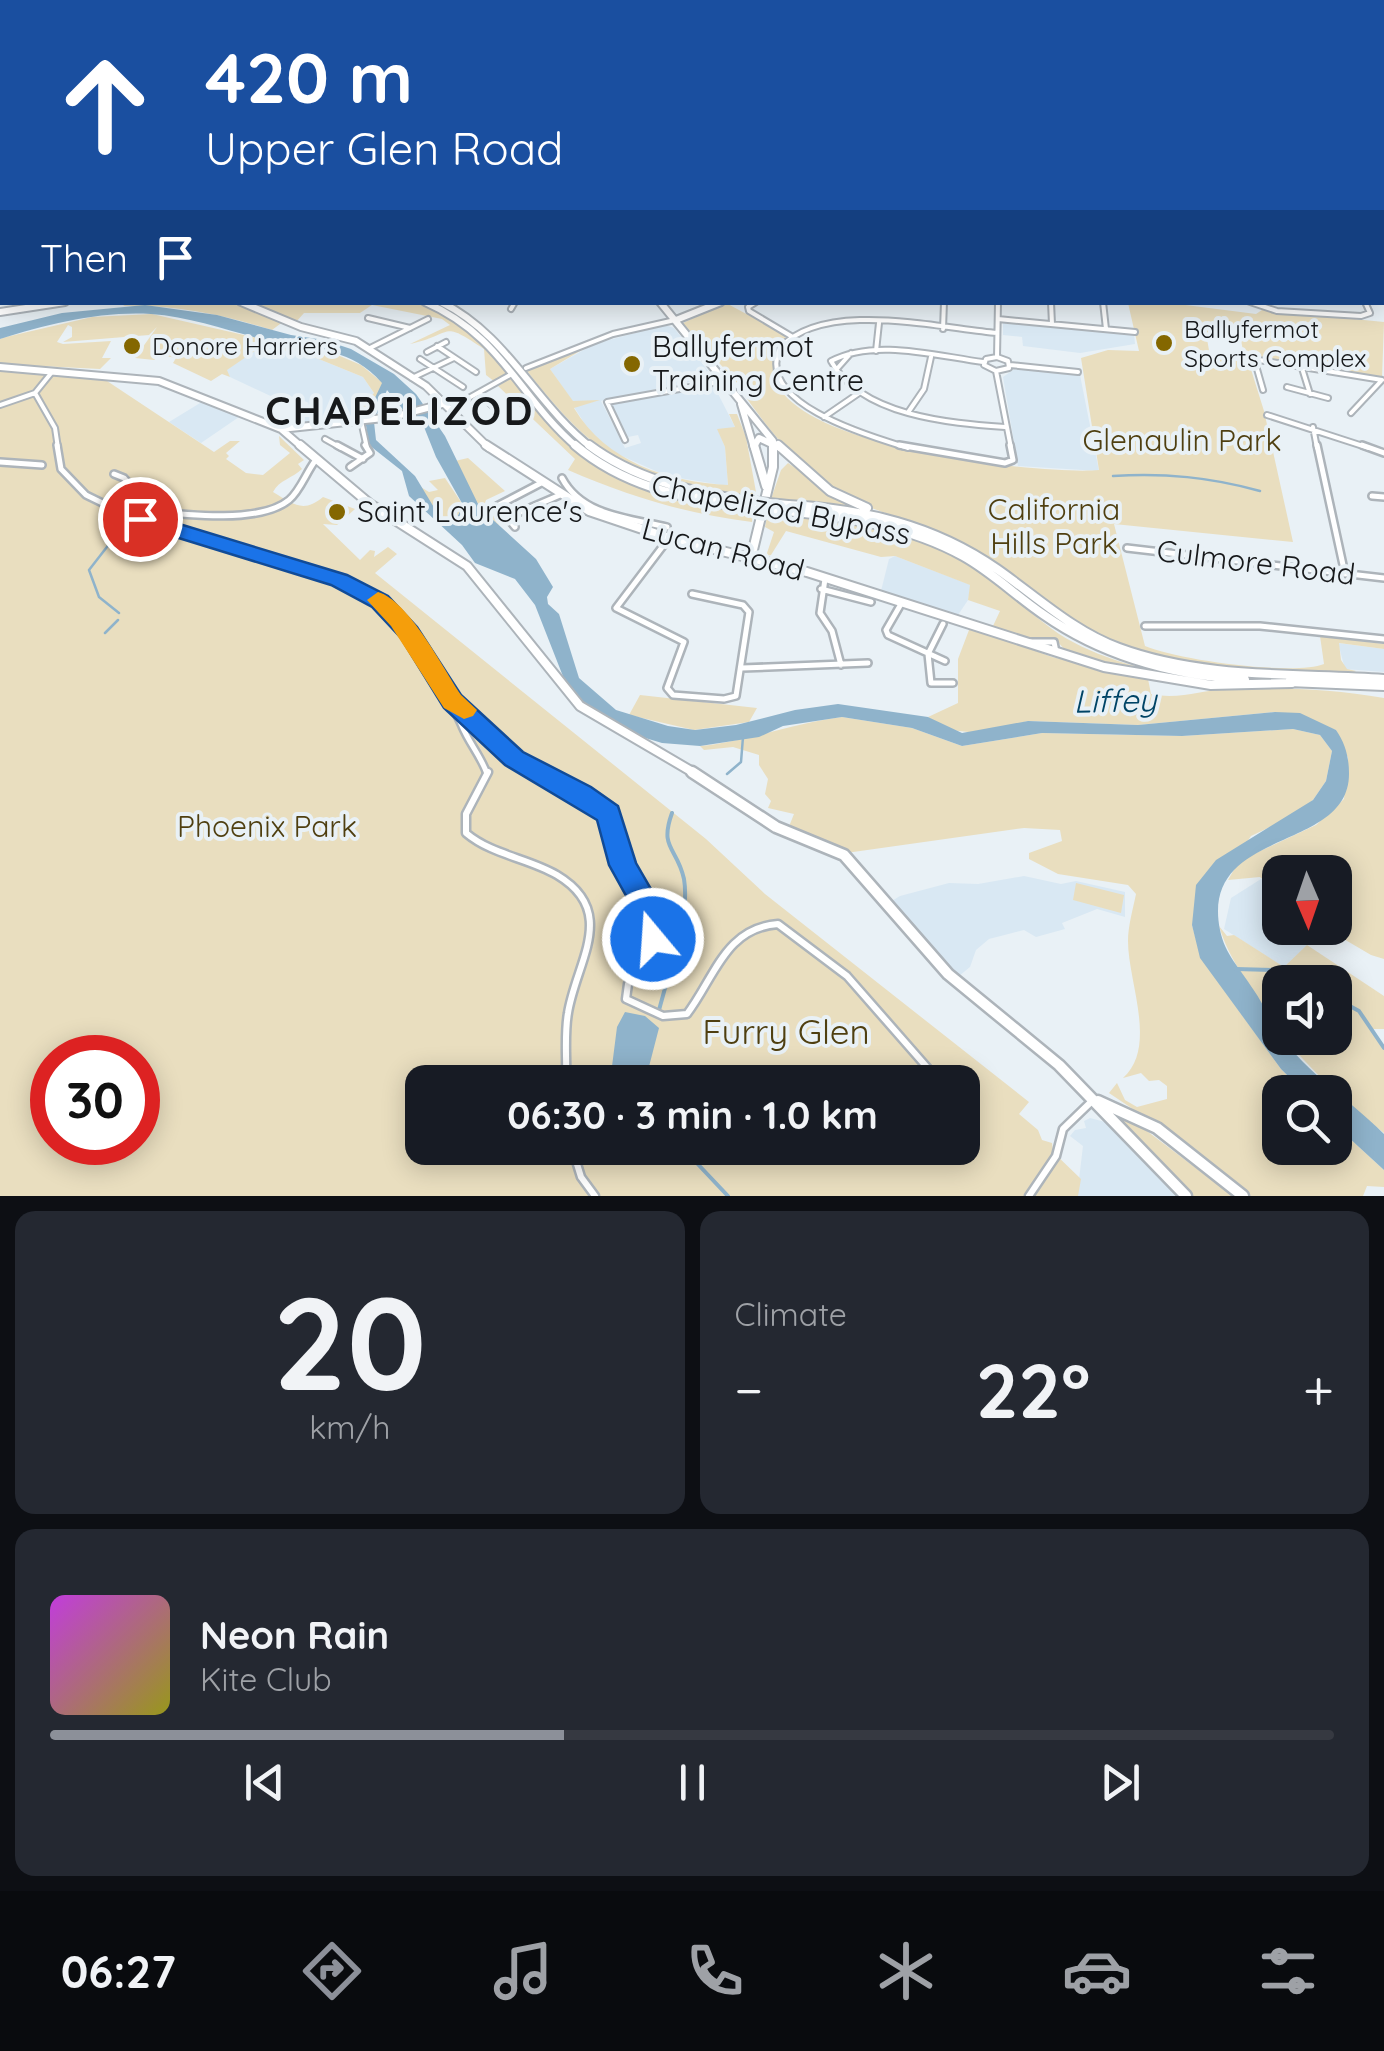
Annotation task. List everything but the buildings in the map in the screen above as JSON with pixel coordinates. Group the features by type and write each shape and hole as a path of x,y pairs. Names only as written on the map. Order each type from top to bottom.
{"main road":[{"path":"0,310 26,305"},
{"path":"0,310 40,305"},
{"name":"Lucan Road","path":"247,305 301,327 351,338 434,392 484,444 589,511 669,538 902,601 1116,670 1176,681 1237,685 1292,682"},
{"name":"Chapelizod Bypass","path":"432,305 464,319 482,333 569,440 602,465 648,487 741,503 862,514 913,525"},
{"name":"Chapelizod Bypass","path":"447,305 488,330 558,417 601,454 654,480 741,503"},
{"path":"663,305 773,441 830,491 880,514"},
{"path":"676,320 714,305"},
{"path":"0,367 166,382 281,430 370,504 467,566 580,706 684,766 776,827 840,852 948,974 1084,1089 1186,1196"},
{"path":"738,395 767,490"},
{"path":"281,430 446,407"},
{"path":"755,445 759,438 773,441"},
{"path":"751,558 773,467 773,441"},
{"name":"Chapelizod Bypass","path":"787,508 880,514 913,525 980,557 1055,614 1096,638 1135,654 1203,670 1384,682"},
{"name":"Chapelizod Bypass","path":"787,508 884,525 931,541 976,564 1079,638 1133,662 1203,677 1292,682"},
{"path":"1292,682 1384,682"},
{"path":"1094,1100 1128,1110 1156,1127 1243,1196"}],"street":[{"path":"511,309 513,305"},
{"path":"751,305 749,311 791,336"},
{"path":"943,329 944,305"},
{"path":"997,357 998,305"},
{"path":"1051,305 1052,324"},
{"path":"1103,305 1106,330"},
{"path":"1258,305 1277,312 1366,316 1370,313 1366,305"},
{"path":"368,318 410,328"},
{"path":"366,349 428,319"},
{"path":"526,368 622,332 676,320"},
{"path":"998,320 1135,332"},
{"path":"876,351 879,323"},
{"path":"984,362 996,371 1011,462 917,450 824,416 794,396 778,374 777,354 791,336 830,324 879,323 998,334"},
{"path":"426,352 446,342"},
{"path":"438,346 476,372"},
{"path":"997,357 984,362 853,351 833,358 834,371 860,392 948,421 1006,427"},
{"path":"909,411 924,390 931,357"},
{"path":"997,357 1010,366"},
{"path":"412,378 454,358"},
{"path":"420,359 463,387"},
{"path":"1263,390 1256,361 1383,379"},
{"path":"1301,365 1310,394"},
{"path":"996,371 1010,366 1078,372"},
{"path":"0,405 35,393 54,370"},
{"path":"446,407 480,394 510,375"},
{"path":"1351,413 1383,379"},
{"path":"625,440 607,402 726,380"},
{"path":"1287,387 1328,398"},
{"path":"824,416 860,392"},
{"path":"35,393 55,428 61,469 73,485 111,508 325,575 369,594 409,632 452,702 463,730 488,772 485,786 462,824 466,835 479,846 554,870 568,880 588,910 592,939 573,985 567,1065"},
{"path":"480,394 499,412"},
{"path":"1266,415 1313,427 1384,454"},
{"path":"350,468 370,451 363,441 362,421"},
{"path":"1313,427 1345,574"},
{"path":"325,440 363,459"},
{"path":"111,508 248,512 288,501 315,461"},
{"path":"0,462 42,465"},
{"path":"114,474 124,478 142,498 141,503 130,509"},
{"path":"562,478 567,490 582,501 647,528 667,527"},
{"path":"497,506 540,483"},
{"path":"516,528 509,520 511,516 560,495"},
{"path":"1372,496 1384,497"},
{"path":"669,538 616,608 684,642 667,688 673,695 734,697 739,693 749,612 743,605 692,594"},
{"name":"Culmore Road","path":"1127,548 1384,578"},
{"path":"825,578 820,589 820,614 832,631 841,665"},
{"path":"820,589 871,602"},
{"path":"902,601 886,633 946,661"},
{"path":"943,624 928,654 930,682 952,683"},
{"path":"1145,626 1260,626 1384,639"},
{"path":"742,668 868,663"},
{"path":"452,702 462,706 477,728 502,750 582,795 613,820 622,865 649,910 652,930 652,947 628,984 626,999 664,1016 677,1018 687,1014 734,937 752,926 778,924 789,928 847,976 925,1065"},
{"path":"1080,1112 1084,1089"},
{"path":"1029,1196 1056,1156 1063,1129 1094,1100"},
{"path":"577,1165 580,1177 595,1196"}],"shaded area":[{"path":"1003,323 1134,334 1135,344 1080,353 1023,346 1022,337 1003,335"},
{"path":"665,325 674,328 713,377 601,401 625,448 641,443 638,435 628,437 612,404 714,386 735,427 718,430 725,447 728,486 667,476 613,452 590,432 574,407 596,401 573,402 550,369 594,344"},
{"path":"265,344 288,352 299,351 363,377 374,393 347,421 297,426 288,423 309,403 295,397 277,399 230,377 226,370"},
{"path":"1016,368 1080,375 1099,471 1018,466 1003,377"},
{"path":"205,400 239,417 201,443 169,422"},
{"path":"895,556 971,585 968,600 958,615 881,591 889,559"},
{"path":"1338,643 1384,649 1384,672 1345,669"},
{"path":"1024,876 1061,884 1076,881 1125,892 1125,917 1097,909 1062,923 1065,929 1036,937 1024,930 989,939 976,950 970,967 959,976 890,902 949,883 978,884"},
{"path":"1261,879 1262,945 1308,945 1286,965 1281,965 1224,929 1231,898"},
{"path":"1090,1118 1109,1123 1179,1196 1077,1196 1083,1146 1070,1136 1075,1130 1086,1128 1084,1121"}],"green space":[{"path":"238,305 284,321 272,330 198,312 123,306"},
{"path":"249,305 372,305 360,313 304,313 296,322"},
{"path":"372,305 424,305 444,314 478,341 509,374 495,382 486,375 484,349 460,334 447,332 410,344 450,325 442,319"},
{"path":"730,305 787,336 774,372 792,402 833,426 890,445 953,458 1099,470 1081,358 1108,350 1139,351 1128,305 1186,305 1256,314 1262,310 1384,322 1382,378 1244,356 1241,340 1202,337 1207,339 1210,356 1192,354 1249,363 1264,411 1293,542 1114,524 1145,646 1208,661 1288,668 1324,664 1320,636 1384,644 1384,649 1339,643 1341,660 1347,669 1356,671 1350,674 1210,666 1176,661 1109,641 1077,624 969,547 860,503 825,483 782,443 745,396 748,395 683,323"},
{"path":"152,314 275,342 321,348 361,365 383,383 365,419 347,421 374,393 363,377 299,351 288,352 265,344 227,370 230,377 222,374 211,381 173,363 176,358 135,358 157,327 149,335 63,342 72,337 72,327 68,325 57,342 63,344 111,341 102,358 111,358 100,369 0,364 0,339 6,337 92,317"},
{"path":"585,348 550,369 573,401 600,400 574,408 603,442 640,466 661,474 728,485 725,447 717,429 735,427 729,414 737,414 746,437 756,492 745,497 673,482 620,461 597,445 527,371"},
{"name":"Phoenix Park","path":"0,371 101,377 214,452 230,441 240,441 226,453 226,459 246,473 263,475 290,453 280,445 279,436 304,460 298,464 302,469 273,492 299,505 310,505 323,497 355,509 337,525 323,524 360,560 370,550 375,551 374,557 388,547 397,554 375,573 706,839 765,894 1029,1102 1019,1114 1038,1130 1042,1140 1052,1143 1053,1152 1081,1179 1078,1196 0,1196"},
{"path":"512,377 556,431 591,463 657,493 753,511 752,522 658,503 568,470 575,459 498,386"},
{"path":"468,458 505,491 486,500 484,506 498,525 474,499 455,461"},
{"path":"788,463 855,508 771,499 781,470"},
{"path":"445,478 463,505 454,524 438,514 419,486 429,492 438,490 429,481"},
{"path":"768,512 859,525 925,543 975,569 1066,638 1114,660 1181,678 1119,668 1066,651 1056,640 1021,637 993,626 1000,611 968,600 970,585 895,556 881,557 786,531 771,555 766,556 774,532 765,527"},
{"path":"977,629 1052,657 1148,679 1151,694 1287,689 1384,698 1384,959 1352,944 1352,855 1262,855 1262,879 1228,880 1239,861 1316,825 1344,799 1348,758 1336,730 1275,712 1138,725 1028,721 978,733 950,730 928,717 958,703 958,659 969,630"},
{"path":"640,695 757,708 749,722 694,730 629,715"},
{"path":"842,717 912,728 962,746 1042,733 1182,736 1293,729 1320,735 1332,751 1326,781 1313,800 1291,817 1251,836 1192,925 1201,958 1262,1043 1262,1055 1271,1055 1287,1075 1262,1075 1262,1165 1352,1165 1352,1141 1384,1170 1384,1187 1367,1186 1363,1196 1251,1196 1179,1140 1109,1093 1117,1083 1125,1100 1137,1107 1167,1099 1167,1086 1159,1080 1149,1081 1141,1073 1123,1078 1139,1049 1139,1013 1128,941 1136,894 1128,885 1058,874 1029,859 1029,853 1062,841 1060,830 1024,828 846,853 838,846 788,829 794,814 768,808 768,779 759,765 759,755 733,747 704,750 700,746"},
{"path":"1076,883 1124,895 1121,913 1073,900"},
{"path":"1219,926 1227,936 1234,935 1281,965 1262,965 1262,1005 1238,968"},
{"path":"1307,945 1337,965 1286,965"},
{"path":"1352,975 1384,996 1384,1029 1372,1029 1384,1050 1384,1133 1352,1108 1352,1075 1318,1075 1299,1055 1352,1055"},
{"path":"1127,1116 1233,1196 1193,1196 1122,1121"}],"water":[{"path":"145,305 217,315 324,340 351,349 394,374 416,394 445,436 480,508 536,559 553,587 548,604 559,614 579,678 616,710 668,726 695,730 736,725 838,704 928,717 962,733 1028,721 1138,725 1275,712 1300,713 1336,730 1349,767 1343,799 1326,817 1252,856 1231,873 1220,897 1222,939 1262,1003 1262,1043 1200,958 1192,925 1196,885 1216,860 1313,800 1326,781 1332,751 1320,735 1293,729 1182,736 1042,733 962,746 912,728 842,717 700,746 662,743 632,734 582,702 566,684 535,605 515,579 475,563 462,545 409,496 402,471 369,445 365,419 382,383 358,363 334,353 151,314 74,320 0,339 0,328 62,313","holes":["387,390 412,421 424,427 463,505 454,524 438,514 415,476 376,440 374,422"]},
{"path":"625,1012 645,1016 659,1028 649,1065 612,1065 617,1027"},
{"path":"1271,1055 1297,1055 1317,1075 1287,1075"},
{"path":"1352,1106 1384,1134 1384,1170 1352,1141"}],"waterway":[{"path":"1113,476 1187,477 1260,491"},
{"path":"110,543 89,570 99,597 119,613"},
{"path":"105,633 118,620"},
{"path":"727,774 741,762 743,737"},
{"path":"659,1010 667,981 678,978 687,956 683,934 684,879 667,834 672,813"},
{"path":"1236,969 1262,970"},
{"path":"1352,1007 1359,1011 1384,1048"},
{"path":"699,1165 728,1196"}],"slow traffic":[{"path":"378,600 400,620 440,677 452,702 464,710"}],"place":[{"name":"Ballyfermot Sports Complex","path":"1164,343"},
{"name":"Donore Harriers","path":"132,346"},
{"name":"Ballyfermot Training Centre","path":"632,364"},
{"name":"Saint Laurence's","path":"337,512"}],"district":[{"name":"CHAPELIZOD","path":"400,411"}],"route":[{"path":"140,519 339,580 380,602 400,620 440,677 452,702 462,706 477,728 514,758 609,814 622,865 649,910 653,939"}],"park label":[{"name":"Glenaulin Park","path":"1182,441"},
{"name":"California Hills Park","path":"1054,527"},
{"name":"Furry Glen","path":"786,1032"}],"water label":[{"name":"Liffey","path":"1115,701"}]}
